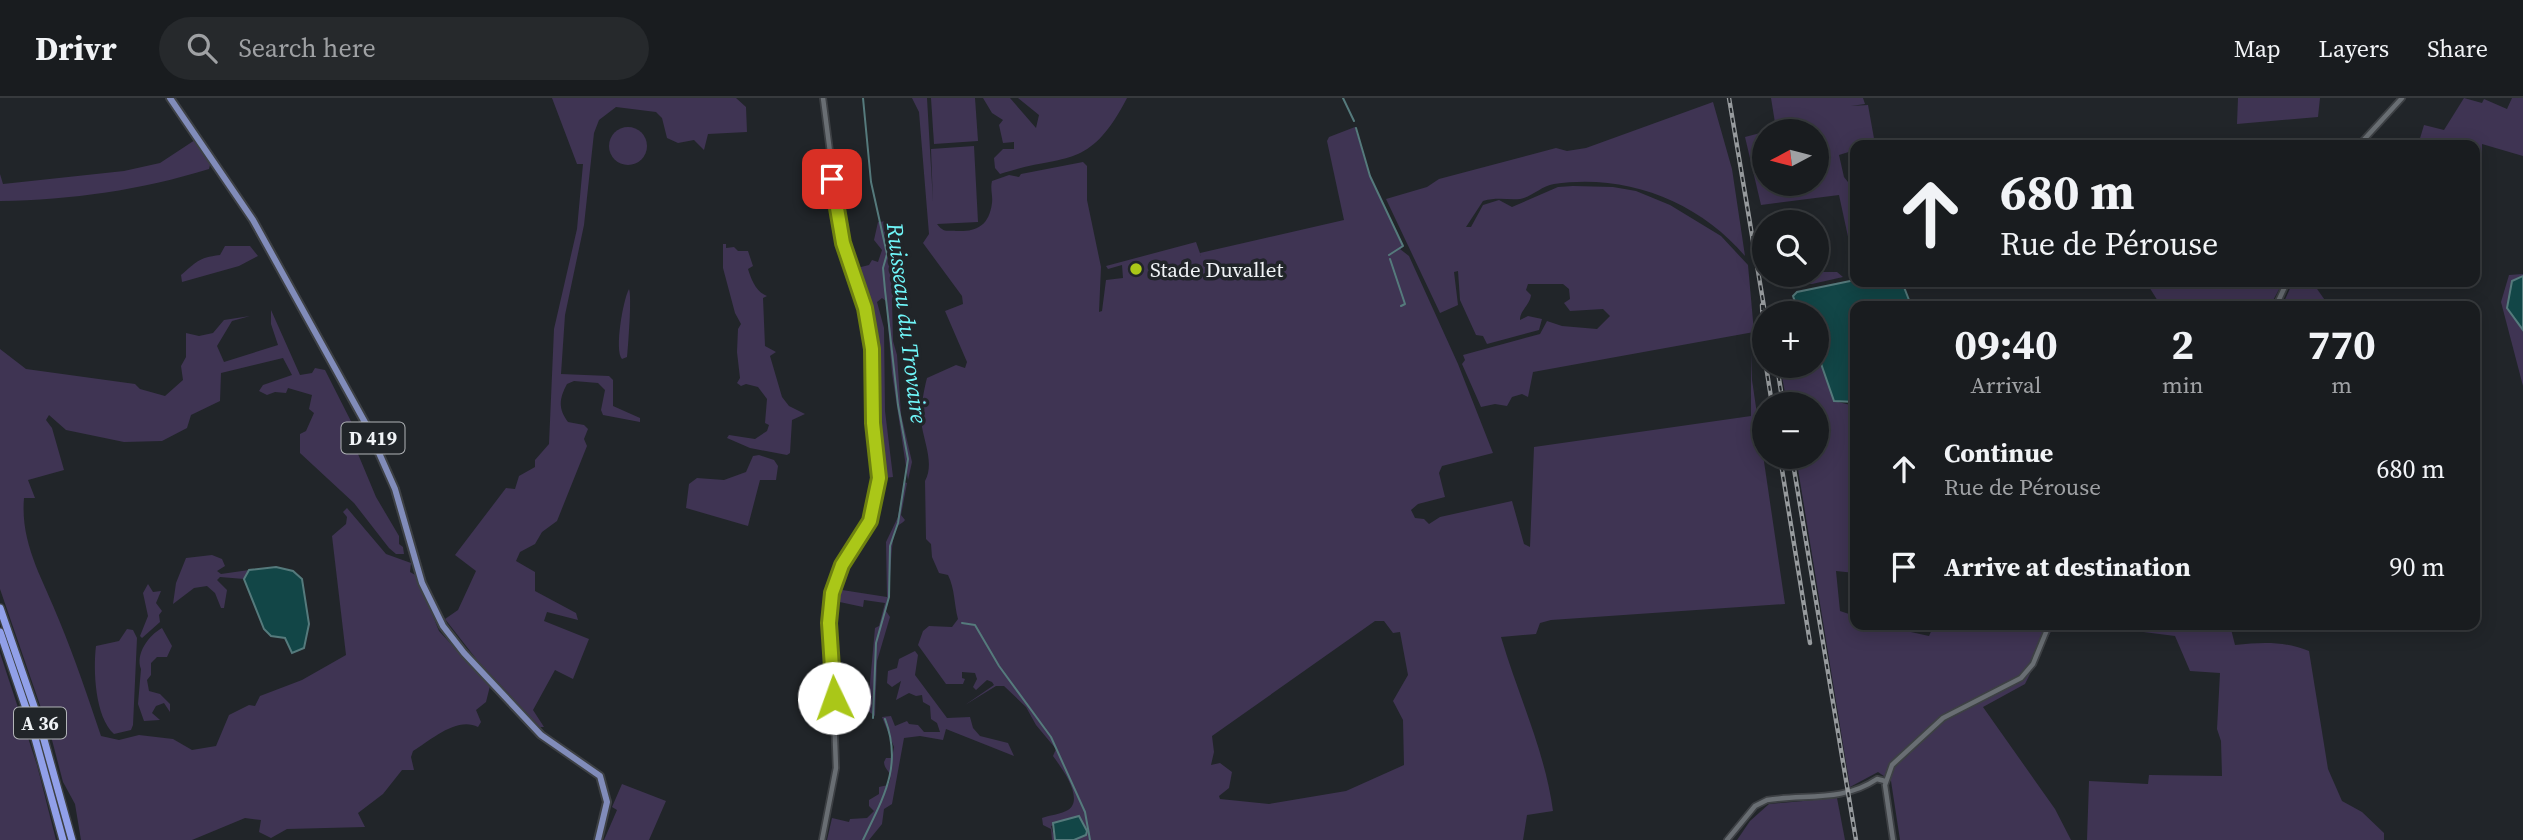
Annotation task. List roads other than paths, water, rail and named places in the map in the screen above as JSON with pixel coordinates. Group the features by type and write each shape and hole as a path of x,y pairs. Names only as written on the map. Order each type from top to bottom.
{"highway":[{"name":"A 36","path":"0,608 38,718 72,840"},
{"name":"A 36","path":"0,632 30,720 63,840"}],"main road":[{"name":"D 419","path":"170,98 253,220 360,414 395,489 422,583 443,626 464,653 541,735 600,776 606,794 598,840"}],"street":[{"path":"822,840 836,777 829,623 832,593 842,565 870,521 879,478 873,423 872,349 865,308 842,241 823,98"},
{"path":"2364,140 2402,98"},
{"path":"1894,840 1885,781 1896,761 1938,720 2021,678 2032,664 2047,630"},
{"path":"1727,840 1759,803 1772,799 1804,799 1852,792 1877,779 1885,781"}],"water":[{"path":"2523,276 2523,330 2507,308 2512,281"},
{"path":"1850,281 1850,287 1904,287 1910,301 1850,301 1850,402 1834,401 1826,378 1829,378 1829,301 1795,301 1793,296 1797,292"},
{"path":"276,567 293,571 302,579 309,624 304,648 292,653 285,638 271,636 264,629 244,579 249,570"},
{"path":"1079,816 1087,831 1086,835 1074,840 1055,840 1053,823"}],"waterway":[{"name":"Ruisseau du Trovaire","path":"863,98 871,182 887,254 883,268 885,290 898,405 908,459 898,523 890,546 889,597 876,643 873,718"},
{"path":"1343,98 1354,121"},
{"path":"1356,128 1370,176 1403,246 1389,255"},
{"path":"1390,259 1405,304 1401,306"},
{"path":"962,623 975,625 999,666 1051,737 1085,812 1090,840"},
{"name":"Ruisseau du Trovaire","path":"863,840 883,796 891,767 892,752 885,719"}],"railway":[{"path":"1729,98 1763,301"},
{"path":"1768,378 1770,392"},
{"path":"1779,378 1781,392"},
{"path":"1782,469 1810,643"},
{"path":"1794,469 1856,840"}],"place":[{"name":"Stade Duvallet","path":"1136,269"}]}
